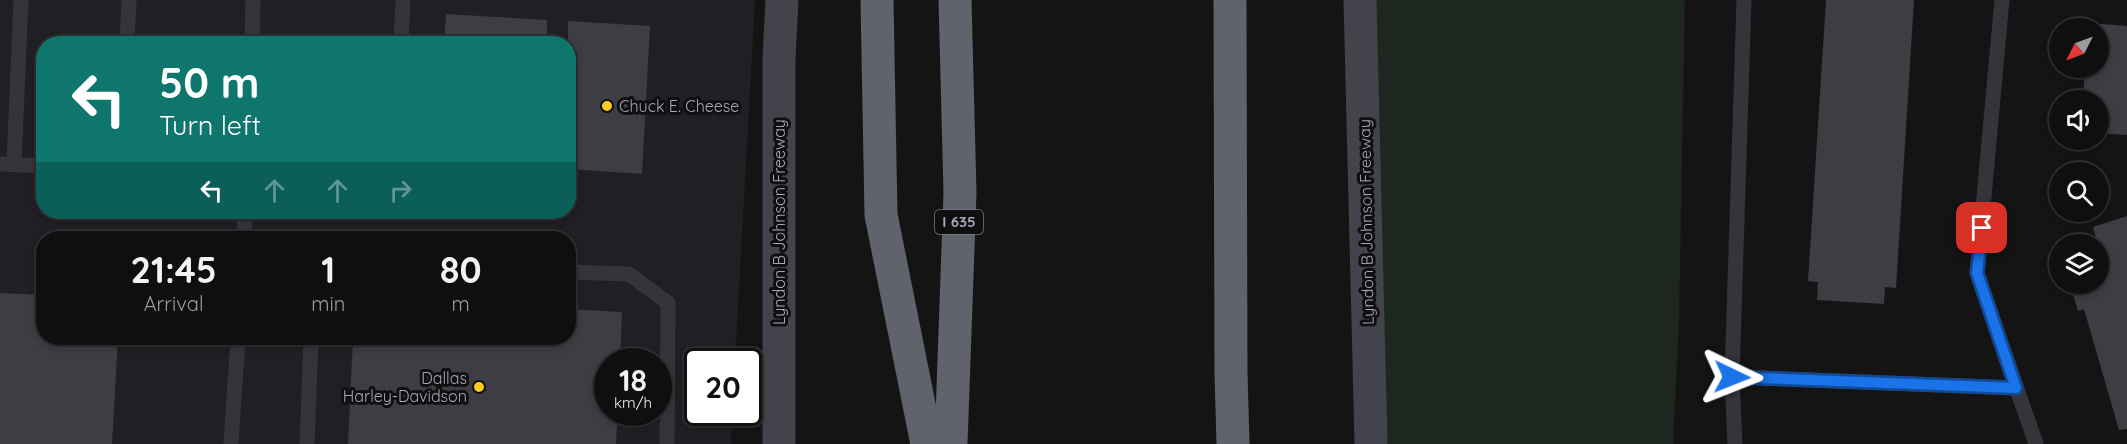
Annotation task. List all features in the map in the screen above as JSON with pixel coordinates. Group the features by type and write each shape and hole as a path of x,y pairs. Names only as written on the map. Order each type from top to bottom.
{"highway":[{"path":"877,0 881,215 927,444"},
{"name":"I 635","path":"951,444 960,192 956,0"},
{"path":"1230,0 1230,373 1233,444"}],"main road":[{"name":"Lyndon B Johnson Freeway","path":"778,444 779,71 782,0"},
{"name":"Lyndon B Johnson Freeway","path":"1360,0 1371,444"}],"lane":[{"path":"21,0 7,164 36,166"},
{"path":"127,36 129,0"},
{"path":"252,36 253,0"},
{"path":"401,36 403,0"},
{"path":"1735,444 1732,377 1744,0"},
{"path":"2002,0 1977,273 2036,444"},
{"path":"576,272 629,274 668,303 667,444"},
{"path":"231,444 238,345"},
{"path":"307,444 311,345"},
{"path":"1732,377 2016,388"}],"shaded area":[{"path":"0,0 755,0 736,348 684,348 684,426 732,426 731,444 0,444"},
{"path":"1353,0 1685,0 1679,320 1673,444 1376,444"}],"building":[{"path":"1826,0 1914,0 1896,288 1885,287 1884,304 1817,300 1818,282 1808,281"},
{"path":"446,14 547,20 547,36 445,36"},
{"name":"Chuck E. Cheese","path":"568,21 650,26 642,174 576,170 576,36 568,36"},
{"path":"2109,25 2127,26 2127,135 2109,134 2109,90 2084,90 2084,78 2109,78"},
{"path":"2127,216 2127,429 2119,430 2084,309 2078,311 2073,294 2109,294 2109,234 2095,234 2093,227"},
{"path":"0,293 36,295 36,345 118,345 112,444 0,444"},
{"name":"Dallas Harley-Davidson","path":"576,309 622,312 621,348 594,348 594,426 617,426 616,444 348,444 353,345 576,345"}],"place":[{"name":"Chuck E. Cheese","path":"607,106"},
{"name":"Dallas Harley-Davidson","path":"479,387"}],"route":[{"path":"1732,377 2016,388 1977,273 1982,228"}]}
